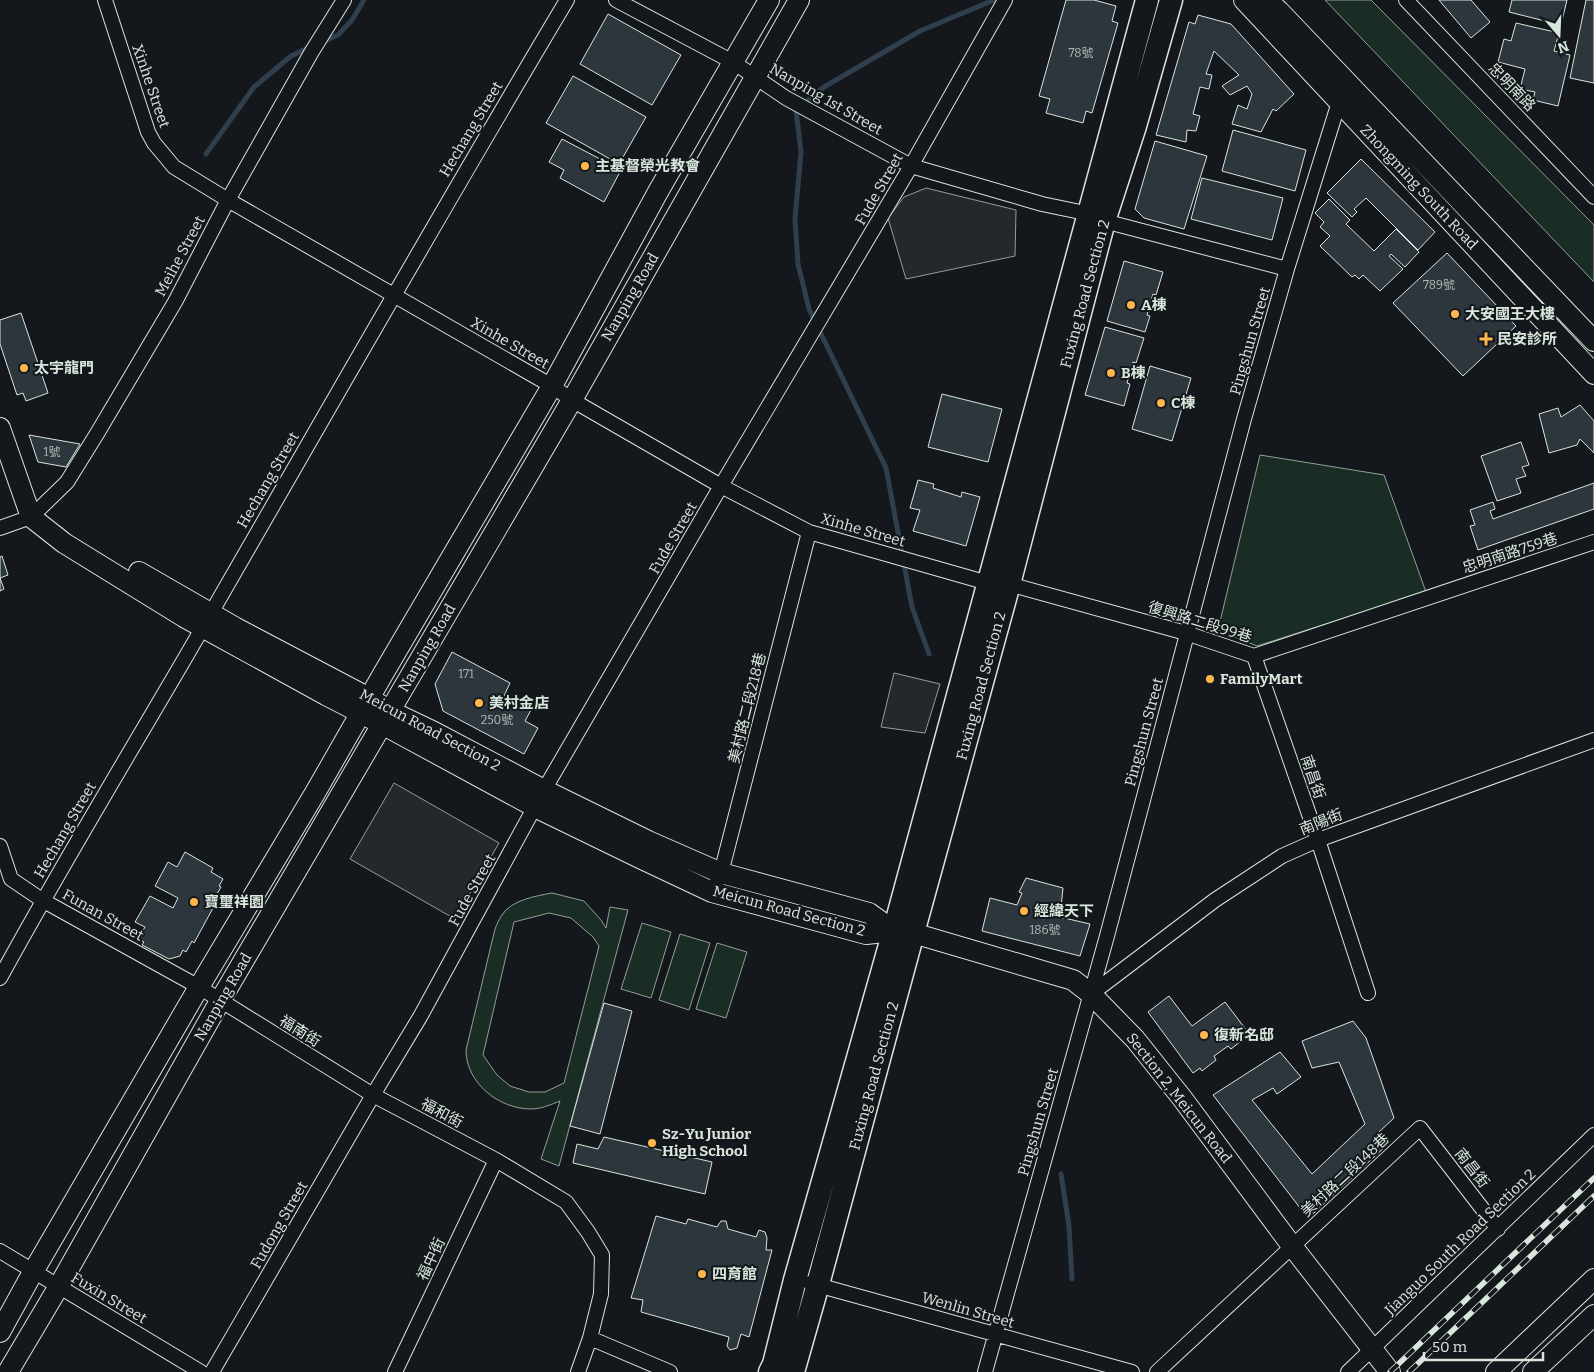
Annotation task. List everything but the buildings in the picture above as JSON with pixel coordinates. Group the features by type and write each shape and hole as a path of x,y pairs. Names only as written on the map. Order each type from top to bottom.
{"main road":[{"name":"Fuxing Road Section 2","path":"793,1372 818,1284 903,932 1097,217 1147,0"},
{"name":"Fuxing Road Section 2","path":"1097,217 1135,126 1171,0"},
{"name":"Fuxing Road Section 2","path":"770,1372 774,1364 795,1280 903,932"}],"street":[{"name":"Xinhe Street","path":"105,0 148,132 154,143 174,167 721,486 809,532 998,584"},
{"name":"Meihe Street","path":"31,517 67,482 98,432 175,302 228,200 311,53 344,0"},
{"name":"Hechang Street","path":"0,978 42,900 567,0"},
{"name":"Nanping 1st Street","path":"616,0 733,62 786,98 911,166 1042,204 1097,217 1287,269"},
{"name":"Nanping Road","path":"0,1332 199,987 315,794 552,386 659,190 769,0"},
{"name":"Nanping Road","path":"8,1372 59,1286 220,1001 572,400 799,0"},
{"name":"Fude Street","path":"373,1095 420,1017 540,799 721,486 911,166 1005,0"},
{"name":"Zhongming South Road","path":"1244,0 1594,374"},
{"name":"Zhongming South Road","path":"1267,0 1594,341"},
{"name":"忠明南路","path":"1406,0 1594,197"},
{"name":"Pingshun Street","path":"985,1372 1091,994 1244,419 1287,269 1339,102"},
{"path":"0,428 31,517 0,528"},
{"name":"Meicun Road Section 2","path":"31,517 64,543 184,617 206,619 268,645 365,706 540,799 640,858 712,892 866,934 903,932"},
{"name":"美村路二段218巷","path":"712,892 721,873 809,532"},
{"name":"忠明南路759巷","path":"1436,595 1594,542"},
{"name":"復興路二段99巷","path":"998,584 1186,633 1254,656 1436,595"},
{"name":"南昌街","path":"1254,656 1318,840 1368,993"},
{"name":"南陽街","path":"1091,994 1215,900 1282,856 1318,840 1594,740"},
{"name":"Meicun Road Section 2","path":"540,799 648,841 721,873 869,913 903,932"},
{"name":"Funan Street","path":"0,846 11,879 42,900 199,987 220,1001"},
{"name":"Section 2, Meicun Road","path":"903,932 1073,980 1091,994 1135,1039 1182,1098 1292,1246 1390,1372"},
{"name":"福南街","path":"220,1001 373,1095"},
{"name":"福和街","path":"373,1095 496,1160 566,1202 602,1255 601,1294 590,1338 578,1372"},
{"name":"Fudong Street","path":"212,1372 373,1095"},
{"name":"南昌街","path":"1420,1128 1498,1228"},
{"name":"美村路二段148巷","path":"1292,1246 1420,1128"},
{"name":"Jianguo South Road Section 2","path":"1348,1372 1594,1135"},
{"name":"福中街","path":"395,1372 496,1160"},
{"path":"1157,1372 1292,1246"},
{"name":"Fuxin Street","path":"0,1251 201,1372"},
{"path":"1496,1372 1594,1279"},
{"name":"Wenlin Street","path":"795,1280 818,1284 1132,1372"},
{"path":"1533,1372 1594,1315"},
{"path":"590,1338 670,1372"}],"green space":[{"path":"1325,0 1371,0 1594,225 1594,282"},
{"path":"1260,455 1384,475 1426,592 1257,646 1218,630"},
{"path":"552,893 584,901 606,928 610,907 628,910 559,1166 541,1159 560,1101 542,1108 531,1109 519,1108 496,1099 478,1083 467,1062 466,1050 495,929 499,920 506,910 518,902","holes":["549,913 571,918 593,937 599,946 564,1083 545,1092 529,1092 510,1086 497,1075 483,1055 514,922"]},
{"path":"642,923 671,932 651,998 621,989"},
{"path":"680,934 710,943 689,1010 659,1000"},
{"path":"717,943 747,952 726,1018 696,1009"}],"shaded area":[{"path":"926,188 1016,210 1015,256 906,279 888,218 904,197"},
{"path":"894,673 940,684 925,733 881,727"},
{"path":"394,783 499,843 455,919 350,859"}],"waterway":[{"path":"323,42 338,35 352,20 364,0"},
{"path":"929,654 912,607 886,468 809,309 798,264 795,219 801,152 796,110 824,87 920,31 994,0"},
{"path":"206,154 254,87 291,56 310,47"},
{"path":"1061,1174 1069,1226 1072,1279"}],"railway":[{"path":"1390,1372 1594,1178"},
{"path":"1409,1372 1594,1196"}],"place":[{"name":"主基督榮光教會","path":"585,166"},
{"name":"A棟","path":"1131,305"},
{"name":"大安國王大樓","path":"1455,314"},
{"name":"民安診所","path":"1486,339"},
{"name":"太宇龍門","path":"24,368"},
{"name":"B棟","path":"1111,373"},
{"name":"C棟","path":"1161,403"},
{"name":"FamilyMart","path":"1210,679"},
{"name":"美村金店","path":"479,703"},
{"name":"寶璽祥園","path":"194,902"},
{"name":"經緯天下","path":"1024,911"},
{"name":"復新名邸","path":"1204,1035"},
{"name":"Sz-Yu Junior High School","path":"652,1143"},
{"name":"四育館","path":"702,1274"}]}
